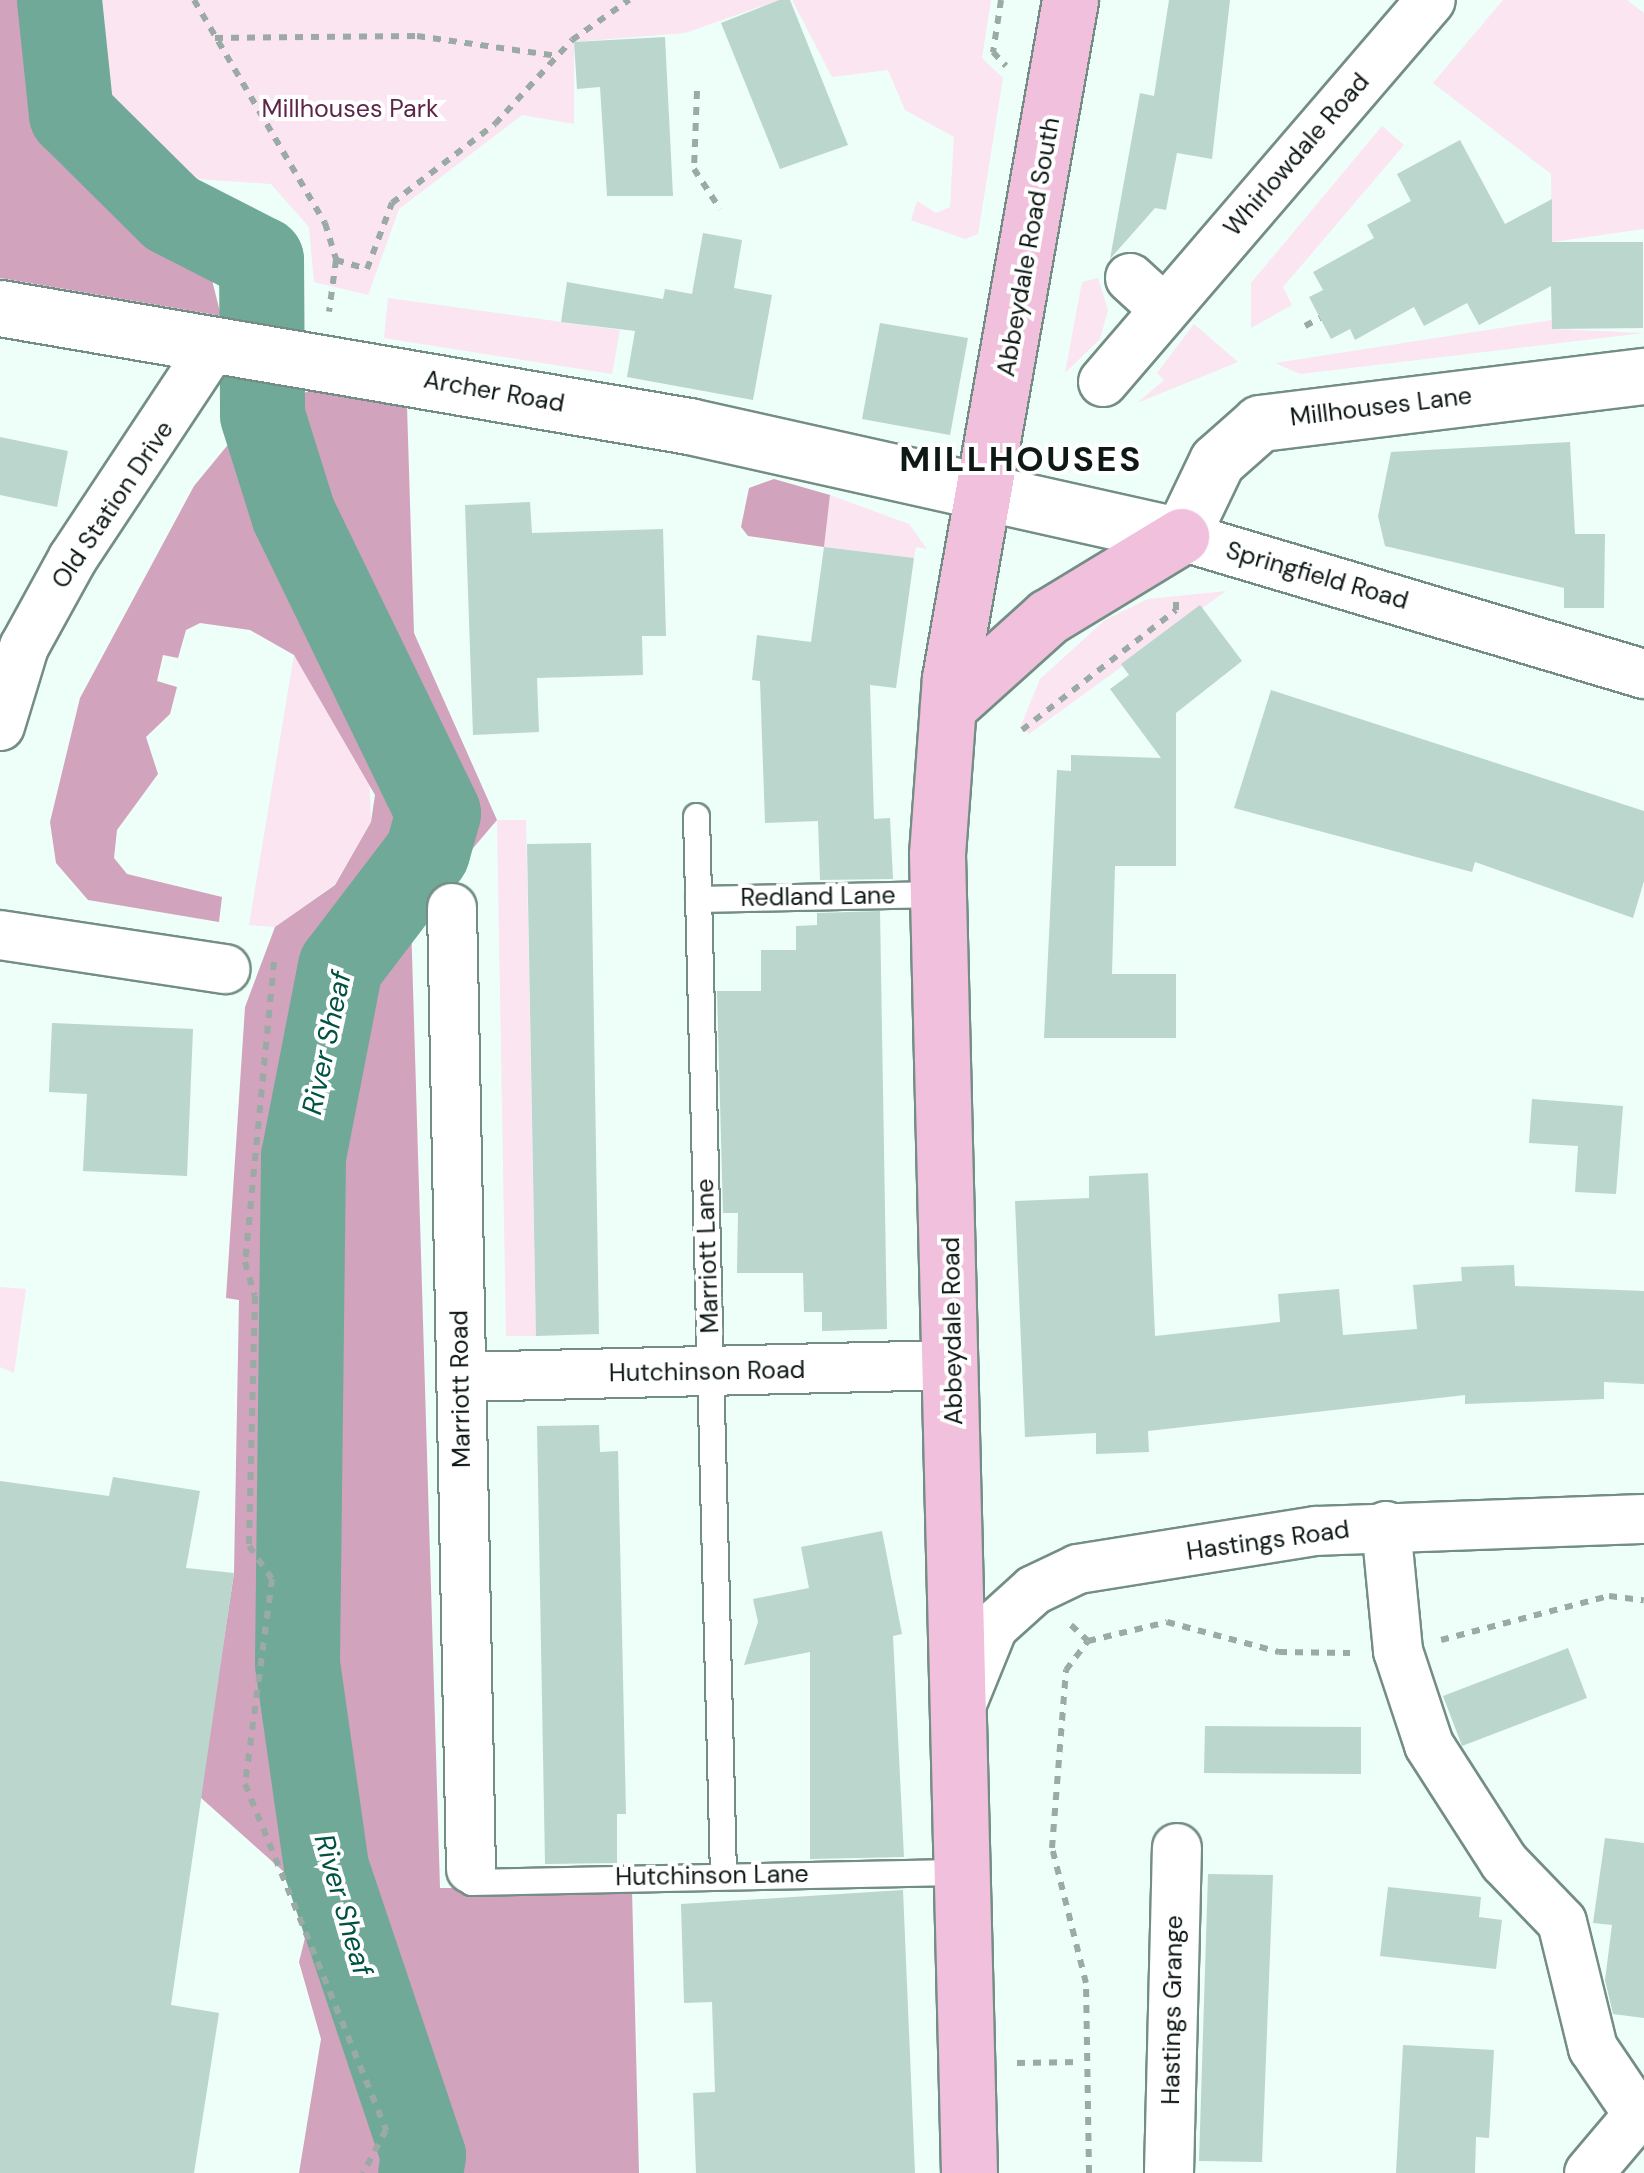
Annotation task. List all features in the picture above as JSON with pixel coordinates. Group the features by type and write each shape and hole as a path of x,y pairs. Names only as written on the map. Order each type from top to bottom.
{"main road":[{"name":"Abbeydale Road South","path":"985,494 1070,0"},
{"name":"Abbeydale Road","path":"970,2173 963,1701 938,894 948,707 985,494"},
{"path":"948,707 1048,616 1180,536"}],"street":[{"name":"Whirlowdale Road","path":"1103,382 1147,294 1431,0"},
{"name":"Archer Road","path":"0,308 689,426 985,494"},
{"name":"Old Station Drive","path":"0,726 24,647 73,558 230,348"},
{"name":"Millhouses Lane","path":"1180,536 1217,462 1260,423 1644,376"},
{"name":"Springfield Road","path":"985,494 1180,536 1644,674"},
{"name":"Marriott Road","path":"452,908 470,1870"},
{"path":"0,934 244,958"},
{"name":"Hutchinson Road","path":"460,1377 953,1365"},
{"name":"Hastings Road","path":"963,1701 993,1627 1034,1590 1078,1569 1199,1546 1386,1526 1644,1518"},
{"path":"1386,1526 1398,1651 1428,1744 1504,1862 1562,1922 1593,2048 1640,2109 1588,2173"},
{"name":"Hastings Grange","path":"1169,2173 1177,1848"}],"lane":[{"name":"Marriott Lane","path":"696,816 722,1876"},
{"name":"Redland Lane","path":"698,899 938,894"},
{"name":"Hutchinson Lane","path":"470,1870 470,1882 966,1872"}],"path":[{"path":"194,0 213,38 326,223 336,260 333,282"},
{"path":"336,260 367,270 392,203 495,124 558,56 629,0"},
{"path":"213,38 417,36 558,56"},
{"path":"697,91 695,176 720,209"},
{"path":"1304,326 1320,318"},
{"path":"1022,730 1176,610 1176,592"},
{"path":"244,958 277,971 246,1262 255,1296 249,1546 272,1579 246,1784 386,2130 363,2173"},
{"path":"1089,2173 1081,2062 1086,1983 1052,1848 1066,1670 1088,1641 1167,1622 1279,1652 1398,1651 1609,1596 1644,1600"},
{"path":"969,2064 1081,2062"}],"green space":[{"name":"Millhouses Park","path":"90,0 779,0 685,33 574,42 574,124 522,115 399,209 368,295 314,282 309,227 271,184 182,178 103,95"},
{"path":"792,0 991,0 982,58 1003,78 978,234 965,239 911,220 917,201 936,213 950,207 954,137 905,110 888,70 832,77"},
{"path":"1503,0 1627,0 1644,13 1644,229 1552,242 1551,174 1433,83"},
{"path":"1382,126 1404,145 1283,287 1292,305 1251,328 1251,283"},
{"path":"1098,278 1108,310 1100,339 1065,373 1082,282"},
{"path":"388,298 620,330 612,374 384,338"},
{"path":"1552,320 1553,329 1644,333 1300,374 1275,363"},
{"path":"1194,324 1238,362 1137,403 1164,380 1157,373"},
{"path":"830,495 909,524 927,549 916,547 914,558 824,547"},
{"path":"1226,591 1029,734 1020,728 1040,679 1105,620 1148,599"},
{"path":"294,655 369,773 371,822 335,884 275,927 249,925"},
{"path":"497,820 526,820 536,1336 506,1336"},
{"path":"0,1287 26,1289 14,1373 0,1367"}],"shaded area":[{"path":"0,0 35,0 58,139 145,225 208,264 221,316 0,278"},
{"path":"309,391 407,406 414,633 497,820 411,921 440,1888 632,1889 639,2173 299,2173 321,2039 299,1962 312,1910 293,1880 200,1797 234,1573 239,1300 226,1298 245,1007 275,927 335,885 371,822 375,795 294,655 250,630 200,623 186,630 178,658 163,655 157,681 177,687 170,714 146,737 158,774 117,830 114,858 127,874 222,897 219,922 88,900 56,863 50,822 80,698 194,486 254,413"},
{"path":"774,479 830,495 824,547 748,536 741,527 749,488"}],"building":[{"path":"779,0 790,0 848,145 780,169 721,23"},
{"path":"1169,0 1230,0 1212,159 1177,153 1166,210 1155,208 1110,259 1140,93 1154,96"},
{"path":"665,37 673,196 607,196 600,87 577,89 574,42"},
{"path":"1460,140 1505,224 1552,199 1552,242 1643,242 1643,328 1552,329 1551,286 1479,325 1467,303 1424,326 1414,307 1355,340 1350,329 1331,339 1309,297 1323,290 1313,272 1374,238 1367,225 1411,201 1397,174"},
{"path":"703,233 742,240 734,288 772,295 753,400 627,377 635,331 561,322 567,282 663,299 665,289 692,294"},
{"path":"880,323 968,338 950,435 862,419"},
{"path":"0,437 68,451 57,507 0,495"},
{"path":"1570,442 1575,534 1605,534 1604,608 1564,608 1564,588 1385,546 1378,516 1391,452"},
{"path":"530,502 532,533 663,529 666,636 642,636 643,675 537,678 539,732 473,735 465,505"},
{"path":"824,547 914,558 896,688 870,685 874,819 890,818 893,879 820,880 818,821 765,823 760,681 752,680 757,635 811,642"},
{"path":"1200,605 1242,661 1176,713 1176,866 1115,866 1112,974 1176,974 1176,1038 1044,1038 1057,770 1071,771 1071,755 1161,758 1110,689 1129,675 1121,664"},
{"path":"1271,690 1644,811 1644,881 1633,918 1475,862 1472,872 1234,808"},
{"path":"591,843 599,1334 536,1336 527,844"},
{"path":"880,911 887,1329 822,1331 822,1312 804,1312 803,1273 737,1273 738,1213 723,1213 717,991 761,991 761,950 796,950 796,926 817,925 817,913"},
{"path":"52,1023 193,1029 187,1176 83,1171 87,1094 49,1092"},
{"path":"1532,1099 1623,1106 1616,1194 1575,1192 1578,1146 1529,1143"},
{"path":"1148,1173 1155,1336 1280,1322 1278,1294 1339,1289 1343,1335 1417,1329 1413,1285 1462,1281 1461,1267 1514,1265 1515,1286 1644,1291 1644,1384 1604,1382 1604,1399 1465,1404 1465,1395 1148,1431 1149,1452 1096,1454 1096,1433 1025,1437 1015,1201 1089,1198 1089,1176"},
{"path":"599,1425 600,1452 618,1451 626,1814 617,1814 617,1863 545,1864 537,1426"},
{"path":"113,1477 200,1491 186,1568 234,1573 171,2005 219,2013 194,2173 0,2173 0,1481 109,1496"},
{"path":"882,1531 902,1634 893,1636 904,1857 810,1859 810,1652 744,1665 758,1622 753,1599 809,1588 801,1547"},
{"path":"1568,1648 1587,1698 1462,1746 1443,1696"},
{"path":"1205,1726 1361,1727 1361,1774 1204,1773"},
{"path":"1605,1838 1644,1843 1644,2018 1613,2014 1605,1980 1612,1925 1593,1923"},
{"path":"1208,1874 1273,1875 1262,2162 1199,2161"},
{"path":"1388,1887 1481,1897 1479,1917 1502,1920 1496,1969 1380,1956"},
{"path":"903,1890 915,2173 696,2173 693,2093 715,2092 712,2002 684,2003 681,1904"},
{"path":"1403,2045 1494,2050 1489,2138 1476,2137 1475,2173 1396,2173"}],"waterway":[{"name":"River Sheaf","path":"59,0 71,114 171,213 261,259 262,415 293,514 438,813 427,852 340,966 303,1156 297,1663 326,1867 423,2155 420,2173"}],"district":[{"name":"MILLHOUSES","path":"1021,459"}]}
